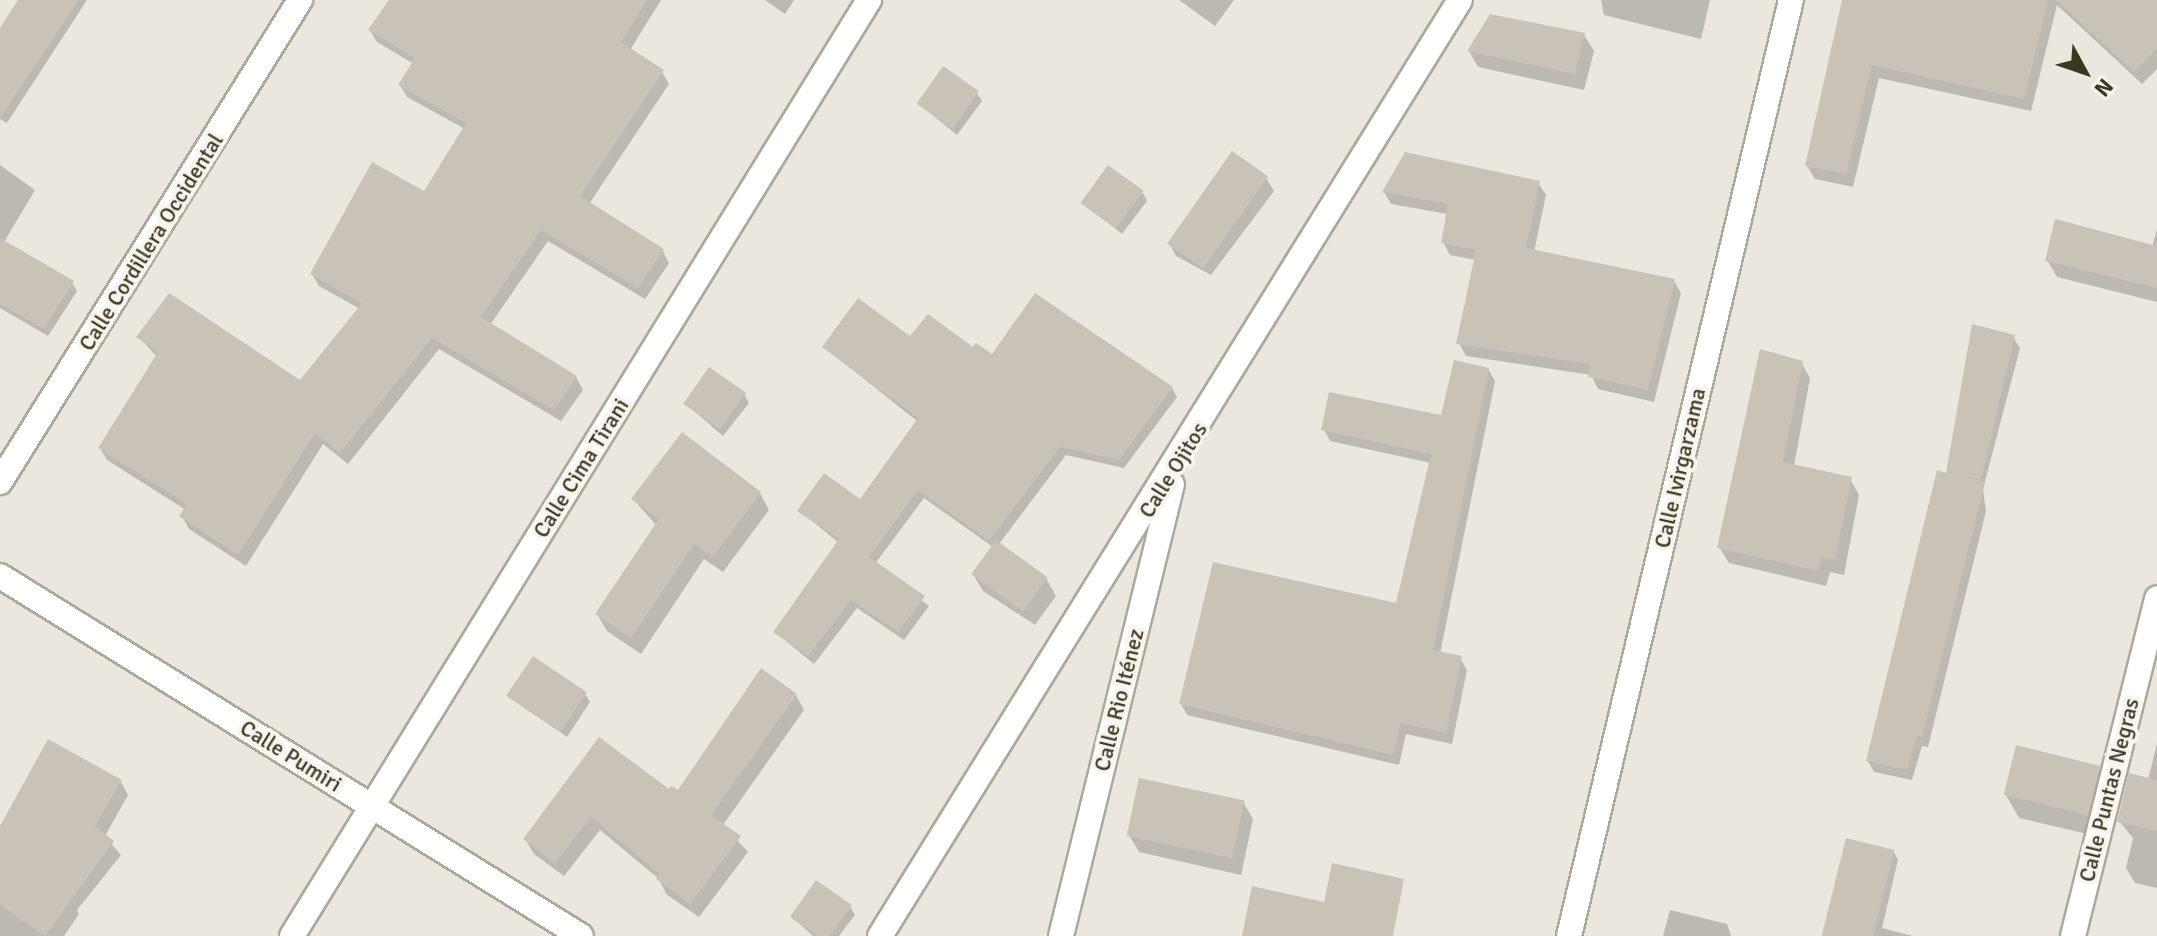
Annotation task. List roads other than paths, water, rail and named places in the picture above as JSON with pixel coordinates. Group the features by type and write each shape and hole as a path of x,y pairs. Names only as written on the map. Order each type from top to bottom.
{"street":[{"name":"Calle Cordillera Occidental","path":"0,482 300,0"},
{"name":"Calle Cima Tirani","path":"292,936 869,0"},
{"name":"Calle Ojitos","path":"880,936 1177,463 1460,0"},
{"name":"Calle Ivirgarzama","path":"1569,936 1791,0"},
{"name":"Calle Rio Iténez","path":"1061,936 1177,463"},
{"name":"Calle Pumiri","path":"0,576 581,936"},
{"name":"Calle Puntas Negras","path":"2073,936 2157,598"}]}
